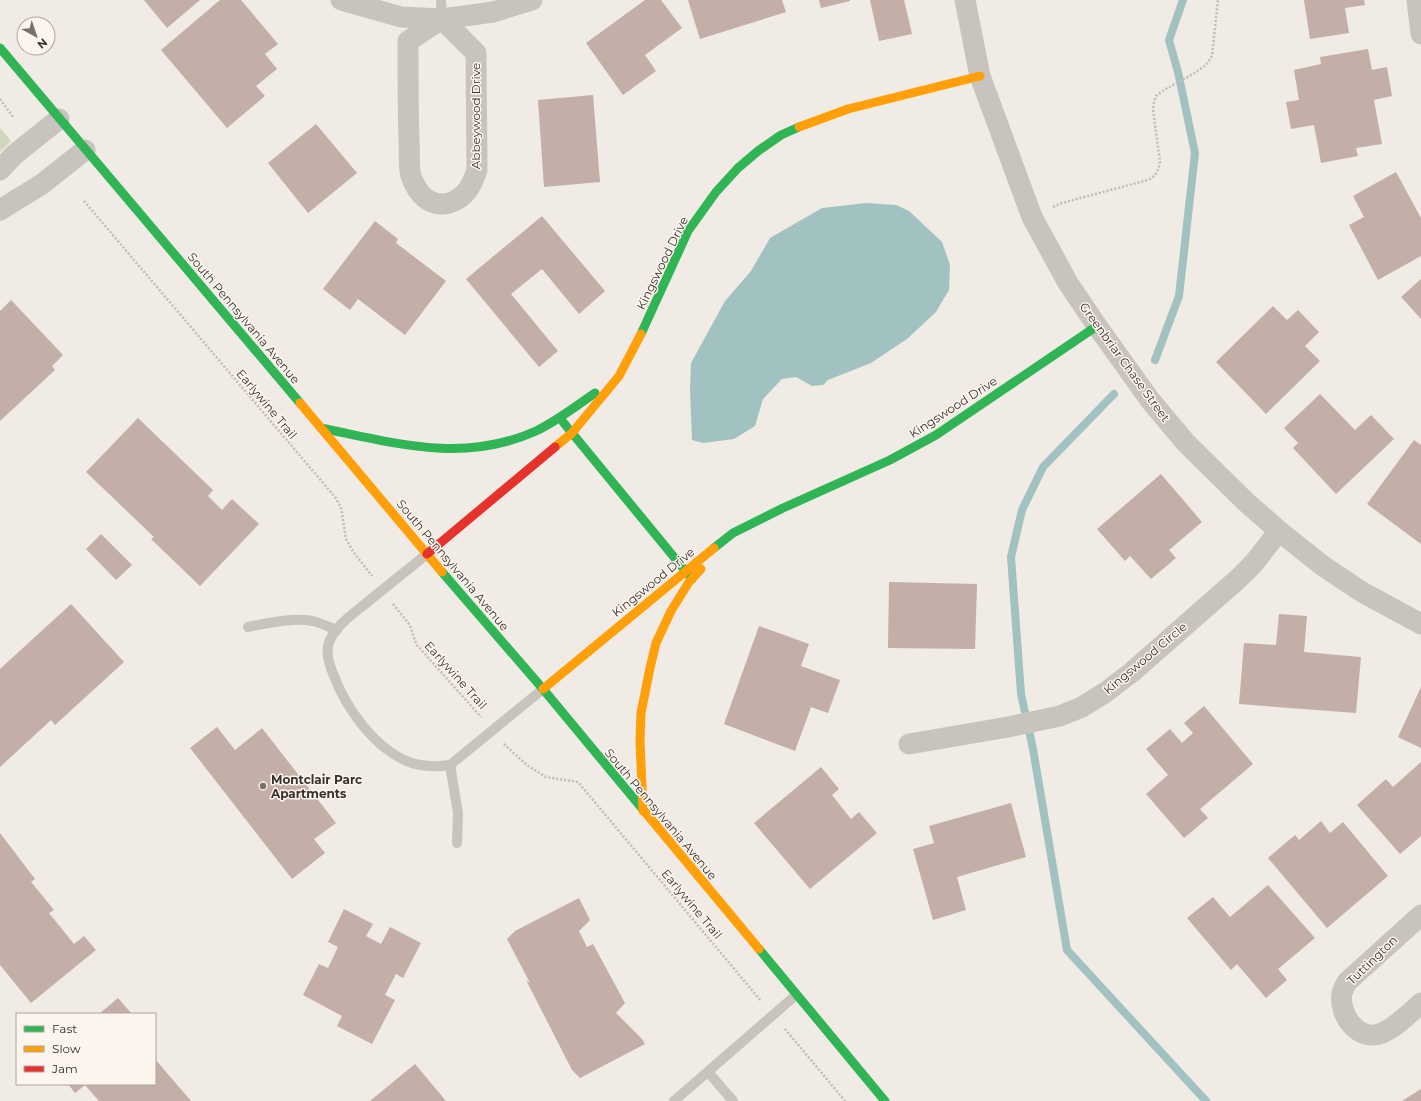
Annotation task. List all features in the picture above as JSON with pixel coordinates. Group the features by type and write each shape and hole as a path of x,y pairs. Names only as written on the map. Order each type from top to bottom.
{"main road":[{"name":"South Pennsylvania Avenue","path":"0,48 427,554 543,689 885,1101"},
{"name":"Kingswood Drive","path":"427,554 572,433 619,376 638,342 688,231 716,192 738,168 781,136 805,124 848,109 980,76"},
{"name":"Kingswood Drive","path":"543,689 685,570 733,533 783,508 890,460 936,435 1097,326"},
{"path":"321,428 407,445 445,450 475,448 505,441 536,431 559,418 619,376"},
{"path":"559,418 692,579"},
{"path":"643,811 640,734 641,713 656,643 671,611 692,579 733,533"}],"street":[{"name":"Abbeywood Drive","path":"341,0 401,17 442,9 493,12 532,0"},
{"name":"Greenbriar Chase Street","path":"965,0 980,76 1032,217 1068,283 1150,400 1186,443 1246,502 1279,531 1323,566 1362,592 1421,624"},
{"path":"1417,0 1421,34"},
{"name":"Abbeywood Drive","path":"442,9 476,53 477,170 473,184 457,200 447,203 435,203 425,198 416,187 410,174 408,42 442,9"},
{"path":"0,170 14,155 59,118"},
{"path":"0,210 42,184 86,150"},
{"name":"Kingswood Circle","path":"909,744 1008,727 1060,716 1082,707 1106,692 1132,672 1238,579 1254,563 1279,531"},
{"name":"Tuttington","path":"1421,915 1347,982 1342,994 1342,1006 1346,1018 1354,1028 1363,1033 1373,1035 1382,1034 1421,1003"}],"lane":[{"path":"427,554 346,620 331,637 327,653 331,668 347,703 356,717 378,741 407,761 423,766 436,767 450,765 543,689"},
{"path":"248,627 284,620 297,620 313,621 337,630"},
{"path":"450,765 458,813 457,843"},
{"path":"674,1101 796,995"},
{"path":"708,1072 733,1101"}],"path":[{"path":"1032,217 1062,203 1148,180 1154,177 1160,162 1153,110 1156,96 1206,65 1212,56 1218,0"},
{"path":"0,99 13,117"},
{"name":"Earlywine Trail","path":"84,201 335,497 341,507 346,539 354,553 410,625 416,644 507,747 528,766 546,777 578,782 845,1101"}],"green space":[{"path":"0,128 11,141 0,152"}],"water":[{"path":"866,203 896,205 909,211 942,242 950,265 949,290 936,312 907,339 871,363 828,380 823,385 812,386 796,377 782,379 763,399 755,426 734,439 703,443 692,440 690,389 691,363 725,301 751,271 770,238 822,208"}],"building":[{"path":"144,0 200,0 167,28"},
{"path":"220,0 241,0 278,44 265,54 277,69 256,86 265,96 227,128 161,50"},
{"path":"645,0 661,0 682,28 645,55 656,71 623,95 586,43"},
{"path":"688,0 782,0 786,12 700,39"},
{"path":"819,0 850,0 850,1 821,8"},
{"path":"870,0 904,0 912,34 879,41"},
{"path":"1304,0 1364,0 1365,5 1345,8 1349,33 1310,39"},
{"path":"1368,49 1372,70 1387,67 1392,96 1374,100 1382,144 1356,148 1358,156 1321,163 1314,125 1291,129 1286,102 1299,100 1294,70 1321,64 1320,57"},
{"path":"593,95 600,182 544,187 538,100"},
{"path":"316,124 357,173 308,213 268,163"},
{"path":"1396,172 1421,218 1421,256 1378,280 1349,225 1364,217 1353,196"},
{"path":"542,216 605,291 579,314 542,269 511,294 558,351 539,367 466,279"},
{"path":"375,221 398,239 396,243 446,281 405,335 358,299 350,310 323,289"},
{"path":"1421,279 1421,319 1401,297"},
{"path":"11,300 63,355 52,366 55,370 0,421 0,311"},
{"path":"1273,306 1287,320 1298,310 1319,332 1305,346 1320,361 1266,414 1216,362"},
{"path":"1320,394 1355,430 1371,415 1394,439 1336,494 1293,448 1298,443 1284,428"},
{"path":"138,418 213,490 208,496 222,510 232,499 259,524 200,586 151,539 154,537 86,472"},
{"path":"1414,440 1421,445 1421,544 1367,504"},
{"path":"1161,474 1202,522 1169,550 1176,558 1151,579 1130,556 1125,561 1097,529"},
{"path":"101,534 132,565 116,580 86,549"},
{"path":"889,582 977,584 975,649 888,648"},
{"path":"71,604 124,662 55,725 51,720 0,767 0,669"},
{"path":"1279,614 1307,616 1304,652 1361,657 1356,713 1239,704 1244,643 1276,645"},
{"path":"759,626 809,644 801,666 840,680 828,713 811,707 795,751 724,724"},
{"path":"1421,687 1421,748 1398,737"},
{"path":"1204,706 1253,764 1200,809 1208,818 1184,838 1146,794 1168,775 1146,749 1170,729 1182,743 1193,733 1184,723"},
{"name":"Montclair Parc Apartments","path":"217,727 235,750 262,728 336,823 314,839 325,853 292,879 190,748"},
{"path":"1421,762 1421,836 1400,854 1357,805 1386,779 1393,787"},
{"path":"821,767 839,789 832,795 851,819 859,812 877,833 810,889 754,823"},
{"path":"1011,803 1026,857 957,877 966,910 933,920 913,849 934,843 929,826"},
{"path":"1321,821 1330,833 1343,822 1388,876 1327,928 1268,858 1295,835 1299,840"},
{"path":"0,833 35,879 31,882 54,910 49,913 74,944 84,936 96,950 31,1003 0,965"},
{"path":"1268,885 1315,938 1278,969 1287,980 1266,998 1237,964 1231,970 1187,918 1213,897 1230,917"},
{"path":"579,898 590,920 579,931 587,947 593,944 625,1003 616,1013 642,1039 645,1044 580,1078 572,1070 526,980 530,983 507,939 515,931"},
{"path":"344,909 373,924 366,936 381,944 390,927 421,943 403,978 396,974 385,995 395,1000 372,1044 337,1026 342,1016 303,995 319,964 328,968 338,947 328,942"},
{"path":"118,998 131,1013 100,1013"},
{"path":"156,1060 191,1101 99,1101 85,1085 156,1085"},
{"path":"415,1064 446,1101 370,1101"},
{"path":"69,1085 85,1085 75,1093"},
{"path":"1421,1089 1421,1101 1402,1101"}],"waterway":[{"path":"1155,360 1179,296 1195,153 1178,72 1169,40 1183,0"},
{"path":"1114,394 1043,467 1022,510 1011,557 1021,694 1033,749 1067,950 1206,1101"}],"traffic: fast":[{"path":"0,48 300,403"},
{"path":"641,334 688,231 716,192 738,168 758,151 781,135 799,127"},
{"path":"714,548 733,533 783,508 890,460 936,435 1097,326"},
{"path":"321,428 429,448 455,449 482,447 509,441 536,431 559,418 595,393"},
{"path":"563,422 692,579"},
{"path":"442,572 543,689 645,812"},
{"path":"759,949 885,1101"}],"traffic: slow":[{"path":"799,127 848,109 980,76"},
{"path":"555,447 572,433 619,376 641,334"},
{"path":"300,403 442,572"},
{"path":"543,689 714,548"},
{"path":"643,811 640,741 641,713 650,668 656,643 671,611 689,582 701,569"},
{"path":"645,812 759,949"}],"traffic: jam":[{"path":"427,554 555,447"}],"place":[{"name":"Montclair Parc Apartments","path":"263,786"}]}
